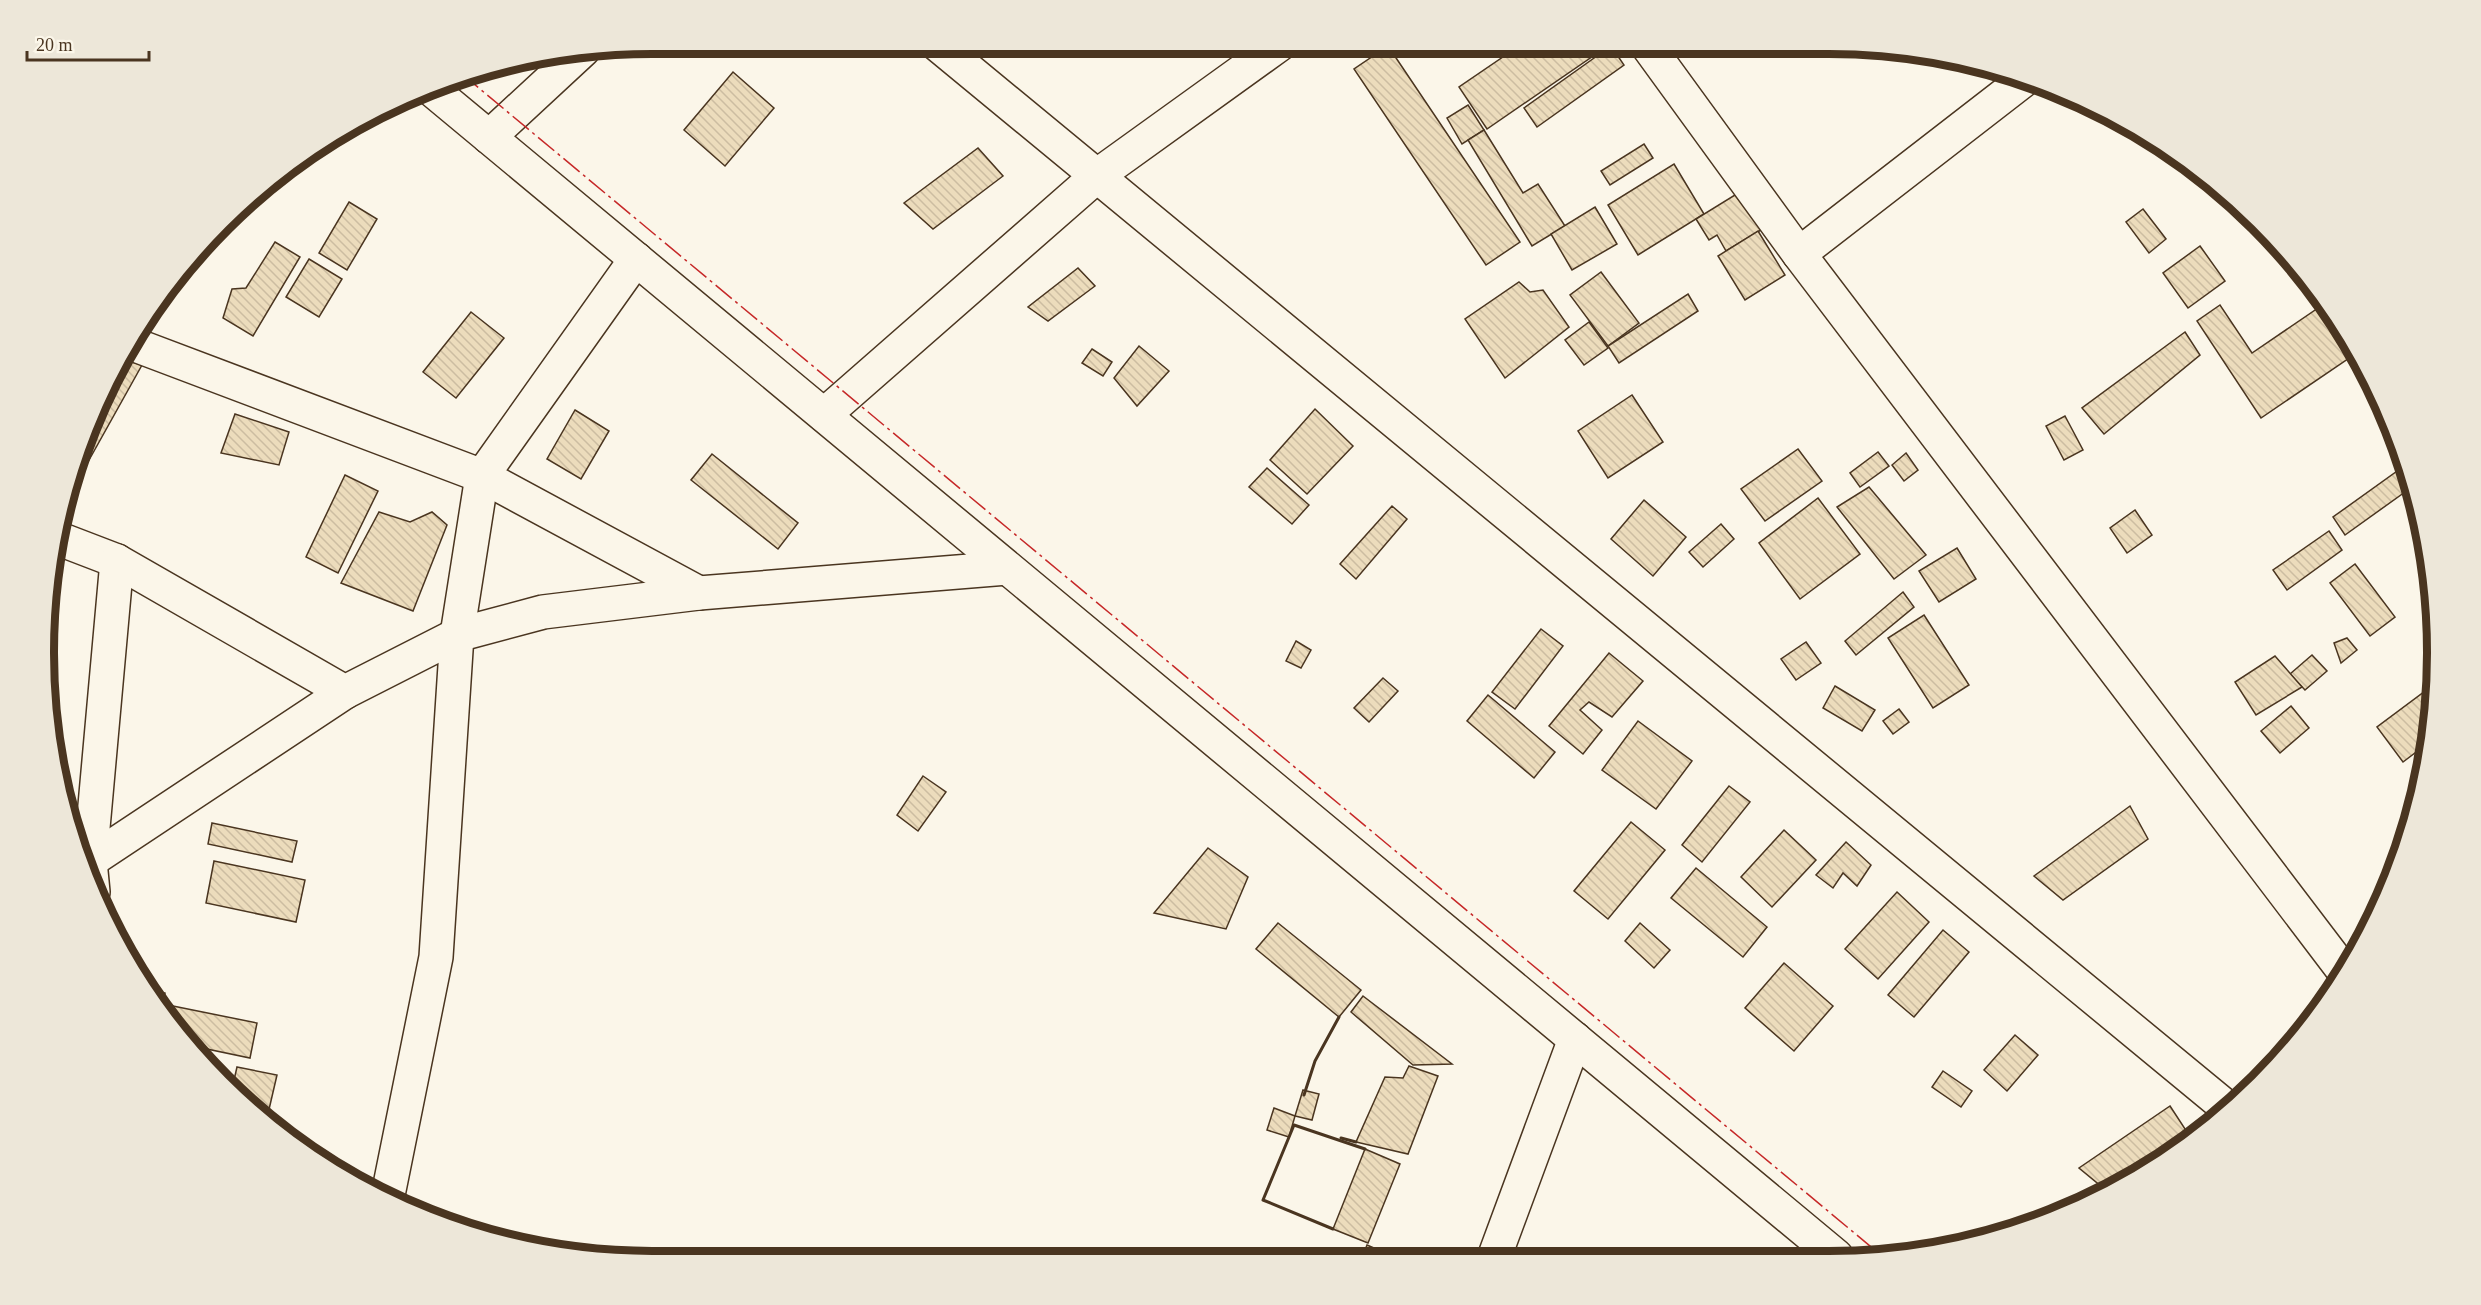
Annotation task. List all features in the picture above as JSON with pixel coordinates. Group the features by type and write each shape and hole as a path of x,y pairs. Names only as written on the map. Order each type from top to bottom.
{"street":[{"path":"949,54 2221,1103"},
{"path":"824,415 1098,175 1266,54"},
{"path":"1654,54 1799,254 2339,964"},
{"path":"489,137 573,59"},
{"path":"1799,254 2017,85"},
{"path":"438,94 1830,1251"},
{"path":"389,1190 436,957 458,635 482,476 636,259"},
{"path":"138,347 482,476 699,593"},
{"path":"65,541 117,561 345,692"},
{"path":"90,857 117,561"},
{"path":"95,869 345,692 458,635 543,612 699,593 1007,568"},
{"path":"1496,1251 1575,1040"}],"building":[{"path":"1376,54 1393,54 1520,242 1486,265 1354,69"},
{"path":"1507,54 1596,54 1487,129 1459,87"},
{"path":"1600,54 1616,54 1624,65 1537,127 1524,108"},
{"path":"733,72 774,108 725,166 684,130"},
{"path":"1468,105 1484,130 1462,144 1447,118"},
{"path":"1484,130 1523,193 1538,184 1565,226 1532,246 1468,140"},
{"path":"1644,144 1653,158 1610,185 1601,171"},
{"path":"978,148 1003,176 933,229 904,203"},
{"path":"1674,164 1704,214 1638,255 1608,205"},
{"path":"1743,190 1766,227 1726,251 1717,235 1709,240 1696,219"},
{"path":"349,202 377,219 347,270 319,253"},
{"path":"1595,207 1617,244 1572,270 1551,234"},
{"path":"2143,209 2166,239 2149,253 2126,222"},
{"path":"1758,231 1785,275 1745,300 1718,256"},
{"path":"275,242 300,257 253,336 223,318 232,289 246,288"},
{"path":"2200,246 2225,281 2188,308 2163,273"},
{"path":"309,259 342,279 319,317 286,297"},
{"path":"1078,268 1095,286 1048,321 1028,307"},
{"path":"1601,272 1639,323 1608,346 1570,295"},
{"path":"1519,282 1530,292 1543,290 1569,327 1505,378 1465,319"},
{"path":"1688,294 1698,311 1619,363 1608,346"},
{"path":"2220,305 2252,353 2318,308 2349,358 2261,418 2197,321"},
{"path":"471,312 504,338 456,398 423,372"},
{"path":"1589,322 1608,348 1584,365 1565,340"},
{"path":"2185,332 2200,355 2104,434 2082,408"},
{"path":"1139,346 1169,371 1137,406 1114,378"},
{"path":"1092,349 1112,362 1103,376 1082,363"},
{"path":"130,361 142,365 84,469 100,423"},
{"path":"1632,395 1663,442 1608,478 1578,431"},
{"path":"1315,409 1353,446 1307,494 1270,460"},
{"path":"575,410 609,431 581,479 547,459"},
{"path":"235,414 289,432 279,465 221,453"},
{"path":"2065,416 2083,450 2064,460 2046,426"},
{"path":"1798,449 1822,481 1765,521 1741,489"},
{"path":"1878,452 1889,466 1860,487 1850,473"},
{"path":"1906,453 1918,470 1904,481 1892,465"},
{"path":"712,454 798,523 778,549 691,480"},
{"path":"1267,468 1309,505 1292,524 1249,487"},
{"path":"2398,470 2405,492 2345,535 2333,517"},
{"path":"345,475 378,491 338,573 306,557"},
{"path":"1869,487 1926,555 1894,579 1837,507"},
{"path":"1818,498 1860,554 1800,599 1759,543"},
{"path":"1644,500 1686,537 1653,576 1611,539"},
{"path":"1392,506 1407,519 1356,579 1340,564"},
{"path":"2135,510 2152,535 2127,553 2110,528"},
{"path":"379,512 410,522 432,512 447,525 413,611 341,583"},
{"path":"1721,524 1734,539 1703,567 1689,552"},
{"path":"2329,531 2342,550 2287,590 2273,570"},
{"path":"1957,548 1976,579 1939,602 1919,571"},
{"path":"2355,564 2395,617 2370,636 2330,583"},
{"path":"1903,592 1914,607 1856,655 1845,641"},
{"path":"1924,615 1969,685 1933,708 1888,638"},
{"path":"1541,629 1563,646 1515,709 1492,692"},
{"path":"2347,638 2357,650 2341,663 2334,643"},
{"path":"1296,641 1311,650 1301,668 1286,661"},
{"path":"1806,642 1821,663 1796,680 1781,659"},
{"path":"1609,653 1643,681 1612,717 1589,702 1580,710 1602,730 1583,754 1549,726"},
{"path":"2312,655 2327,671 2305,690 2290,674"},
{"path":"2275,656 2302,687 2256,715 2235,682"},
{"path":"1383,678 1398,691 1369,722 1354,708"},
{"path":"1835,686 1875,710 1862,731 1823,708"},
{"path":"2426,690 2418,750 2403,762 2377,727"},
{"path":"1488,695 1555,752 1534,778 1467,721"},
{"path":"2291,706 2309,728 2280,753 2261,731"},
{"path":"1899,709 1909,722 1893,734 1883,721"},
{"path":"1638,721 1692,761 1656,809 1602,770"},
{"path":"923,776 946,792 918,831 897,815"},
{"path":"1729,786 1750,802 1702,862 1682,845"},
{"path":"2130,806 2148,839 2063,900 2034,876"},
{"path":"1631,822 1665,850 1608,919 1574,891"},
{"path":"212,823 297,841 292,862 208,844"},
{"path":"1784,830 1816,860 1772,907 1741,877"},
{"path":"1846,842 1871,865 1857,886 1843,873 1833,888 1816,875"},
{"path":"1208,848 1248,877 1226,929 1154,913"},
{"path":"214,861 305,880 296,922 206,903"},
{"path":"1696,868 1767,927 1743,957 1671,898"},
{"path":"1897,892 1929,922 1878,979 1845,949"},
{"path":"1278,923 1361,990 1339,1017 1256,949"},
{"path":"1640,923 1670,950 1654,968 1625,941"},
{"path":"1943,930 1969,952 1914,1017 1888,995"},
{"path":"1784,963 1833,1006 1794,1051 1745,1008"},
{"path":"1363,996 1452,1064 1413,1065 1351,1012"},
{"path":"173,1006 257,1023 250,1058 204,1048 172,1009"},
{"path":"2015,1035 2038,1055 2007,1091 1984,1070"},
{"path":"1409,1066 1438,1076 1408,1154 1356,1142 1385,1077 1403,1078"},
{"path":"237,1067 277,1075 269,1111 258,1102 234,1080"},
{"path":"1943,1071 1972,1091 1961,1107 1932,1087"},
{"path":"1303,1090 1319,1094 1312,1120 1295,1116"},
{"path":"2170,1106 2187,1132 2128,1171 2100,1185 2079,1168"},
{"path":"1274,1108 1295,1116 1289,1137 1267,1130"},
{"path":"1365,1149 1400,1164 1368,1243 1333,1229"},
{"path":"1367,1245 1381,1251 1365,1251"}],"wall":[{"path":"1304,1095 1315,1061 1339,1017"},
{"path":"1333,1229 1263,1200 1294,1125 1365,1149"},
{"path":"1341,1138 1356,1142"}],"power":[{"path":"472,82 1874,1249"}]}
